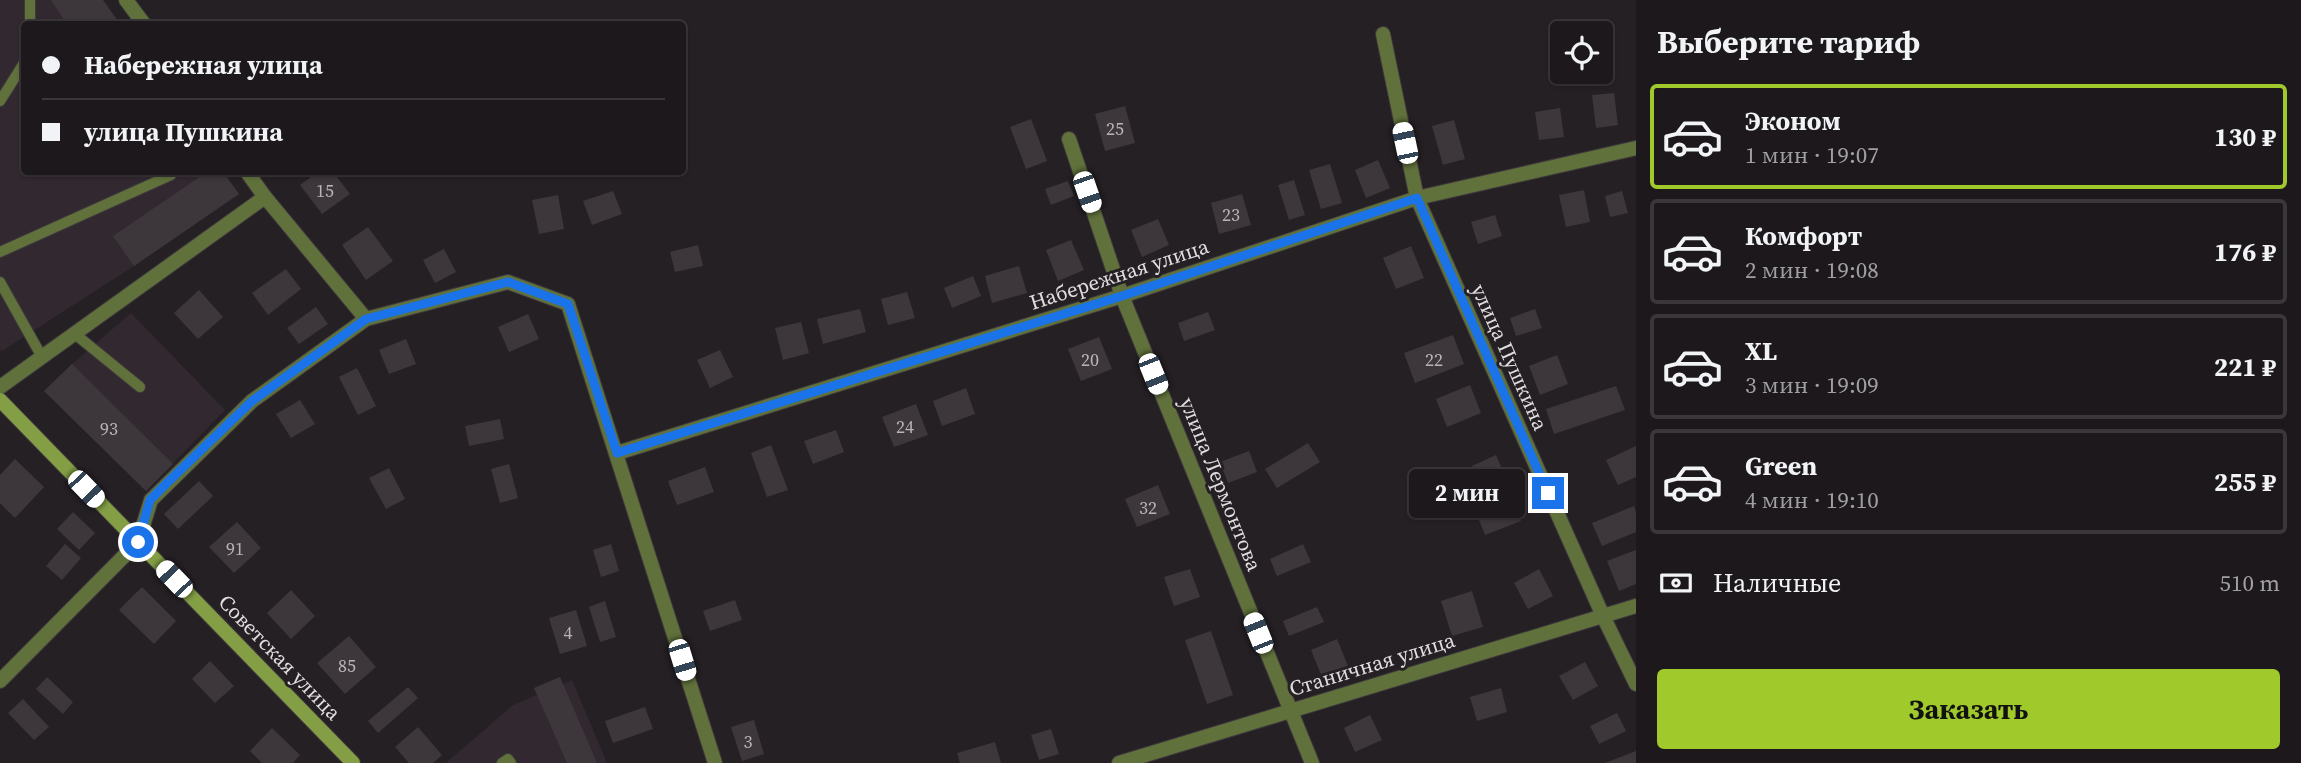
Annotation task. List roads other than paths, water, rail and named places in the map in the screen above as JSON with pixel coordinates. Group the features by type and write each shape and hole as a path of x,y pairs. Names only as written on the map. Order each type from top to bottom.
{"street":[{"path":"126,0 142,21"},
{"name":"улица Пушкина","path":"1383,34 1417,198 1636,684"},
{"name":"улица Лермонтова","path":"1069,139 1122,296 1312,763"},
{"name":"Набережная улица","path":"617,453 1122,296 1417,198 1636,148"},
{"path":"249,175 366,319"},
{"path":"0,387 265,197"},
{"path":"0,681 138,542 150,500 252,401 366,319 508,282 568,304 715,763"},
{"name":"Советская улица","path":"0,400 353,763"},
{"name":"Станичная улица","path":"1119,763 1636,606"}],"lane":[{"path":"30,0 30,21"},
{"path":"0,101 21,73"},
{"path":"0,252 171,175"},
{"path":"0,282 42,357"},
{"path":"75,334 139,387"},
{"path":"502,763 508,759 510,763"}]}
